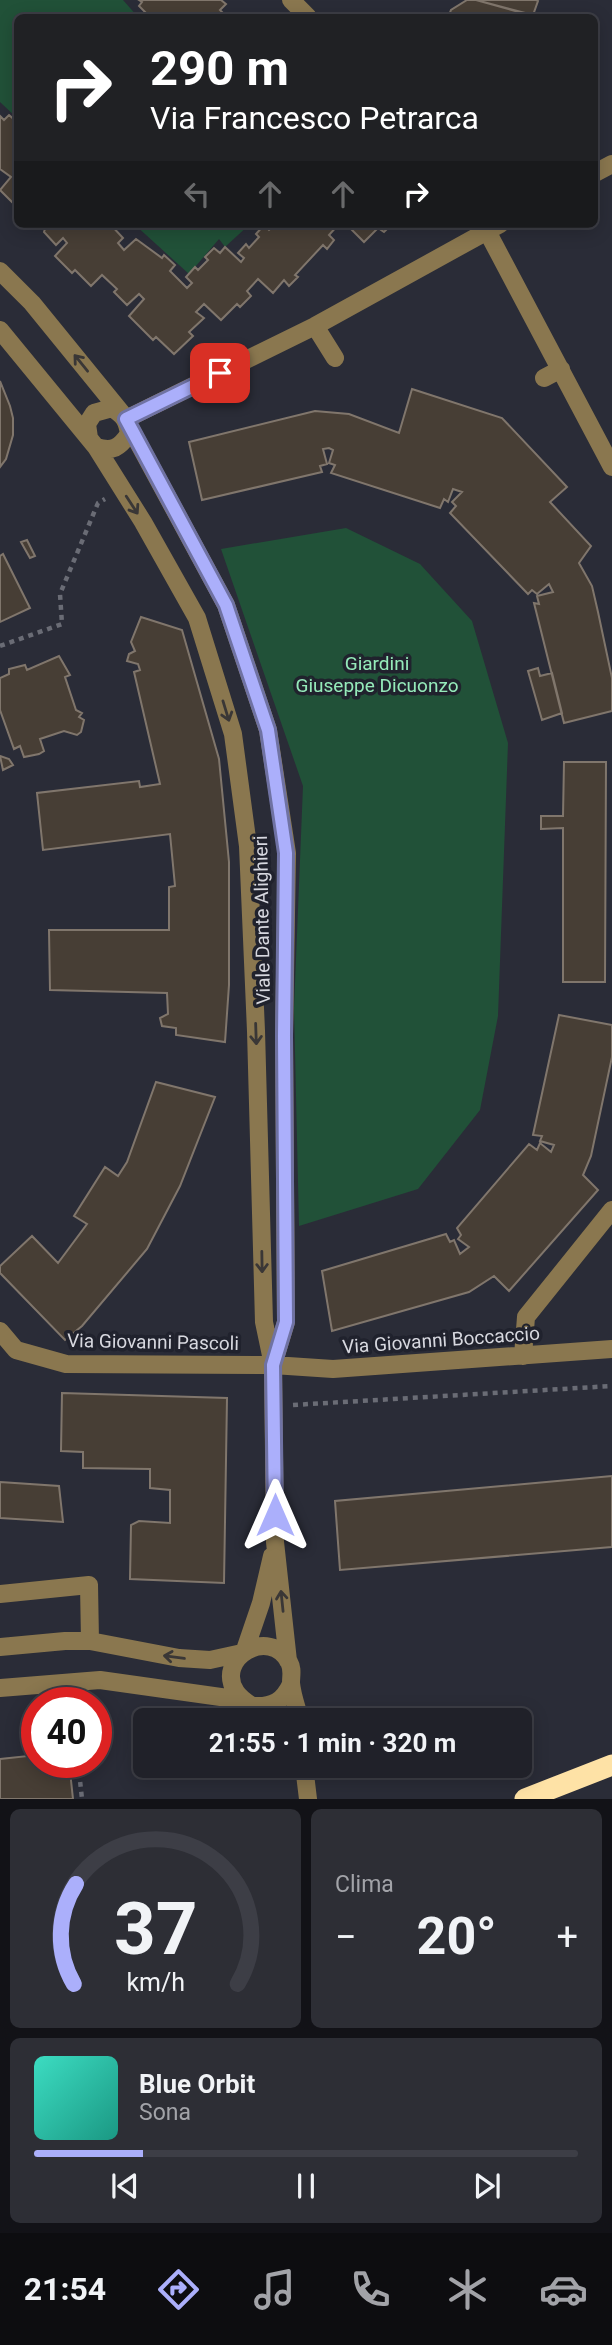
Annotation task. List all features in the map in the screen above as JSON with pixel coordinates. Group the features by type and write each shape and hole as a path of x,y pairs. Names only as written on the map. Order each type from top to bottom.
{"highway":[{"path":"525,1799 612,1766"}],"street":[{"path":"291,0 305,14"},
{"path":"126,419 315,326 494,228 561,369 612,467"},
{"name":"Viale Dante Alighieri","path":"0,271 32,303 126,419 226,605 268,730 286,853 286,1322 273,1365"},
{"path":"315,326 335,358"},
{"name":"Viale Dante Alighieri","path":"0,330 93,442 143,522 197,618 233,734 248,846 264,1322 273,1365 275,1542 288,1661"},
{"path":"544,379 561,369"},
{"path":"112,408 126,419 129,434 120,447 108,451 93,442 87,425 94,413 112,408"},
{"path":"523,1356 526,1317 612,1210"},
{"name":"Via Giovanni Pascoli","path":"0,1331 16,1350 66,1364 273,1365"},
{"name":"Via Giovanni Boccaccio","path":"273,1365 333,1369 612,1349"},
{"name":"Viale Dante Alighieri","path":"243,1652 261,1603 275,1542"},
{"path":"0,1594 89,1585 90,1641"},
{"path":"0,1647 90,1641 179,1658 210,1660 257,1646 269,1646 280,1651 288,1661 297,1708"},
{"path":"243,1652 232,1668 234,1690 256,1708"},
{"path":"0,1688 100,1680 266,1707 277,1703 286,1695 291,1684"},
{"path":"305,1778 308,1799"}],"path":[{"path":"0,646 62,624 60,594 98,503 121,487"},
{"path":"275,1406 612,1385"},
{"path":"80,1778 82,1799"}],"green space":[{"path":"0,0 123,0 135,14 14,14 14,115 0,102"},
{"path":"138,228 246,228 225,247 219,239 189,274"},
{"name":"Giardini Giuseppe Dicuonzo","path":"346,528 420,564 472,621 508,743 498,1016 480,1110 418,1189 299,1226 294,1008 303,786 221,549"}],"building":[{"path":"139,0 221,0 226,4 220,10 224,14 147,14 139,6 142,2"},
{"path":"467,0 476,0 526,14 450,14 451,10"},
{"path":"476,0 538,1 533,14"},
{"path":"9,115 14,119 13,203 0,190 11,177 0,169 0,116 4,120"},
{"path":"114,228 123,238 118,243 124,250 136,239 162,258 164,255 175,265 170,271 187,288 192,283 186,277 195,267 198,270 208,260 205,257 214,248 220,253 225,247 241,262 244,258 238,253 246,244 249,248 259,237 256,234 261,228 335,228 329,235 334,240 327,249 323,245 295,275 298,277 289,286 284,280 273,293 258,279 247,291 251,296 240,307 237,304 221,320 204,304 196,312 204,318 189,332 193,336 174,354 156,337 153,340 129,316 144,299 139,294 127,305 114,292 117,289 102,275 91,286 75,270 72,273 55,256 67,243 63,238 56,245 44,232 45,229"},
{"path":"350,228 378,228 364,242"},
{"path":"0,381 13,418 13,435 6,459 0,467"},
{"path":"412,389 502,418 567,487 550,502 591,546 579,563 592,586 598,612 612,678 612,711 564,723 534,603 539,604 537,596 553,592 549,584 537,594 532,590 528,594 450,513 456,506 452,502 462,492 453,489 448,502 444,499 440,508 331,473 335,465 329,463 333,450 329,448 323,449 327,464 320,466 322,472 202,500 189,442 315,411 349,414 399,433"},
{"path":"27,540 35,556 30,558 21,542"},
{"path":"3,554 30,608 0,622 0,556"},
{"path":"141,617 182,630 219,759 229,862 229,985 225,1042 176,1035 176,1028 162,1026 160,1018 168,1014 167,993 50,990 49,930 169,930 169,887 175,886 170,834 43,850 37,793 139,781 140,787 160,784 134,672 140,670 138,664 127,661 129,654 135,651 131,642"},
{"path":"59,656 70,675 65,677 76,710 82,713 79,717 84,720 81,732 77,735 64,731 40,739 44,751 24,757 20,746 14,749 0,710 0,678 9,674 9,669 25,665 27,670"},
{"path":"538,668 540,676 552,673 562,713 542,720 528,671"},
{"path":"0,756 9,759 13,765 3,770"},
{"path":"564,762 606,762 605,982 563,982 563,828 541,829 541,816 563,816"},
{"path":"559,1015 612,1025 612,1057 591,1156 583,1175 598,1190 509,1291 494,1276 469,1292 332,1331 322,1271 446,1234 450,1242 454,1240 460,1254 469,1247 458,1239 461,1235 457,1228 529,1144 537,1150 540,1143 551,1152 554,1145 540,1141 542,1136 533,1135"},
{"path":"156,1082 215,1097 180,1186 147,1249 82,1326 65,1340 0,1273 0,1266 32,1236 58,1263 87,1224 74,1216 105,1167 118,1176 127,1162"},
{"path":"62,1393 227,1398 224,1583 130,1579 131,1525 139,1521 170,1523 170,1490 150,1488 150,1469 83,1468 83,1452 61,1451"},
{"path":"612,1476 612,1547 340,1570 335,1501"},
{"path":"0,1482 59,1486 63,1522 0,1518"},
{"path":"21,1757 21,1778 71,1778 73,1799 0,1799 0,1759"}],"route":[{"path":"220,373 126,419 226,605 268,730 286,853 286,1322 273,1365 275,1515"}]}
